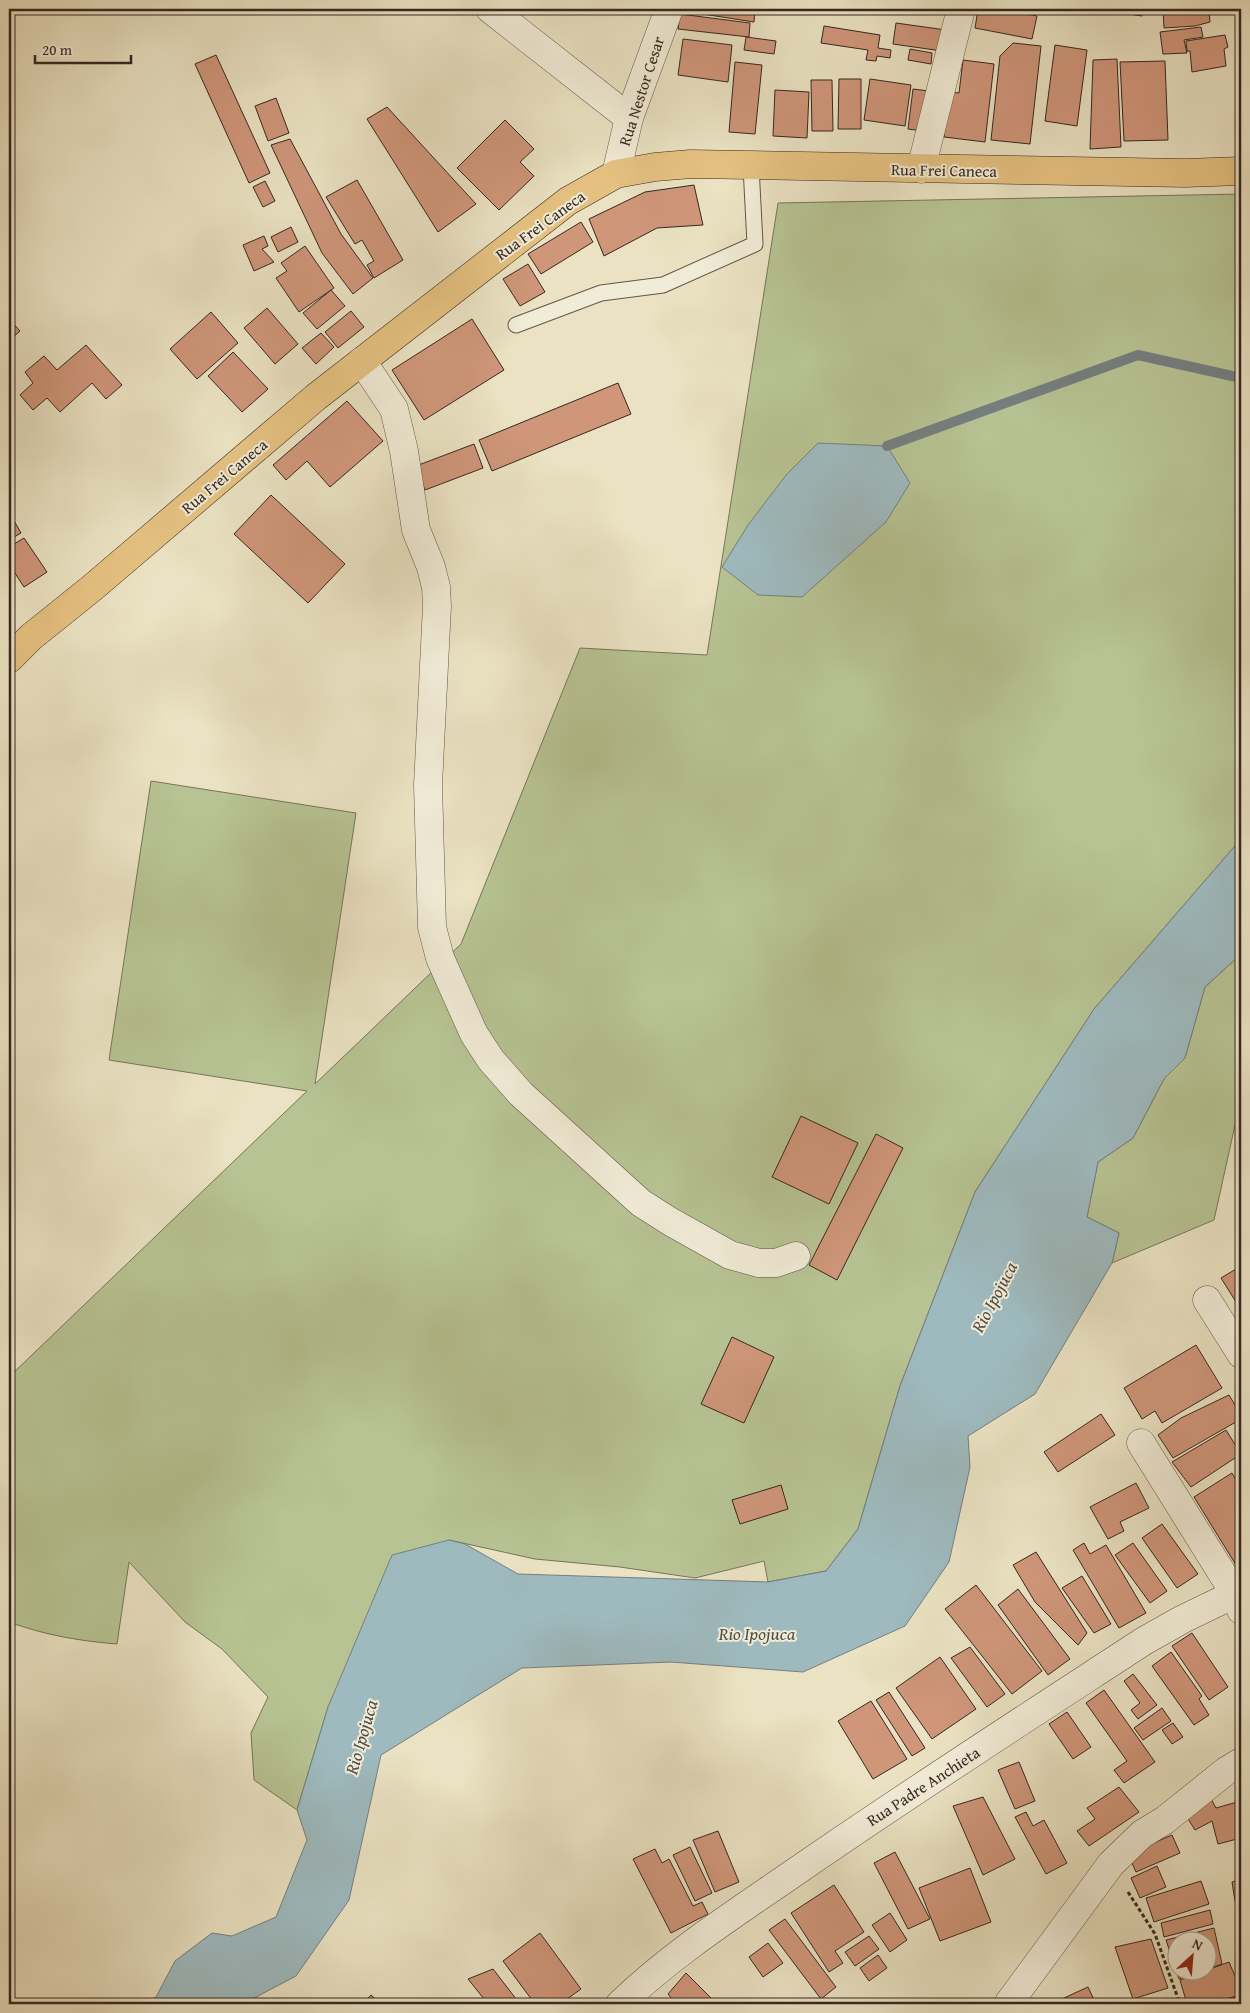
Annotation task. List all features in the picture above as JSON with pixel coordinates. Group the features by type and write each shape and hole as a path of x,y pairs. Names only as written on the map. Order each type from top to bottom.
{"main road":[{"name":"Rua Frei Caneca","path":"9,660 31,637 362,361 568,200 616,174 655,167 691,164 1184,174 1241,171"}],"street":[{"path":"490,9 629,118"},
{"name":"Rua Nestor Cesar","path":"616,174 629,118 669,9"},
{"path":"921,169 961,9"},
{"path":"362,361 394,409 404,451 416,530 431,567 436,587 437,606 428,785 432,927 440,958 474,1034 491,1060 521,1094 641,1203 730,1255 759,1263 776,1264 796,1256"},
{"path":"1207,1300 1241,1354"},
{"path":"1140,1443 1239,1598"},
{"name":"Rua Padre Anchieta","path":"620,2004 674,1958 901,1799 1144,1642 1183,1619 1239,1598"},
{"path":"1008,2004 1111,1864 1142,1834 1165,1820 1226,1771 1241,1762"}],"lane":[{"path":"516,325 601,293 663,285 755,244 751,166"}],"path":[{"path":"1111,1864 1155,1934 1180,2004"}],"green space":[{"path":"1241,194 1241,839 1094,1009 975,1192 900,1386 858,1529 826,1571 768,1582 764,1561 695,1578 620,1567 535,1559 449,1540 328,1707 297,1810 254,1780 251,1733 268,1697 222,1649 185,1622 129,1562 117,1644 62,1637 9,1622 9,1377 307,1091 109,1060 151,781 356,813 315,1084 461,944 580,648 707,655 778,203"},
{"path":"1241,954 1241,1119 1235,1125 1214,1220 1112,1263 1119,1233 1087,1217 1098,1162 1133,1138 1164,1079 1185,1058 1205,987"}],"water":[{"path":"818,443 887,446 910,483 886,522 802,597 758,595 722,567 748,525 787,474"},
{"name":"Rio Ipojuca","path":"1241,839 1241,954 1205,987 1185,1058 1164,1079 1133,1138 1098,1162 1087,1217 1119,1233 1112,1263 1035,1394 968,1436 970,1467 949,1562 905,1626 803,1672 671,1662 522,1668 381,1755 349,1900 296,1976 243,2004 143,2004 156,1997 175,1961 212,1933 232,1936 276,1917 307,1840 297,1810 328,1707 392,1555 449,1540 465,1544 518,1574 768,1582 826,1571 858,1529 900,1386 975,1192 1094,1009"}],"building":[{"path":"690,9 755,9 754,22 690,12"},
{"path":"978,9 1002,9 1037,16 1032,39 975,28"},
{"path":"1002,9 1029,9 1029,13"},
{"path":"1103,9 1143,9 1142,16"},
{"path":"1163,9 1209,9 1210,22 1195,26 1164,28"},
{"path":"680,14 750,23 749,37 678,29"},
{"path":"896,23 946,30 942,51 893,44"},
{"path":"824,26 880,35 878,48 891,50 890,58 877,56 876,61 866,60 868,50 821,43"},
{"path":"1201,27 1203,37 1184,40 1187,53 1163,54 1160,32"},
{"path":"1225,35 1228,47 1224,49 1226,66 1192,72 1190,51 1187,51 1186,41"},
{"path":"746,37 776,41 774,54 744,50"},
{"path":"683,39 732,45 728,82 678,75"},
{"path":"1013,43 1041,46 1030,144 991,140 1000,56"},
{"path":"1055,45 1087,50 1077,126 1045,121"},
{"path":"1241,48 1241,62 1238,49"},
{"path":"910,49 932,53 931,64 908,60"},
{"path":"216,55 270,173 249,183 195,64"},
{"path":"1117,59 1121,147 1090,149 1093,60"},
{"path":"963,60 994,64 985,142 944,137 949,92 959,93"},
{"path":"1165,61 1168,140 1124,141 1120,62"},
{"path":"735,62 762,65 755,134 729,132"},
{"path":"839,79 861,79 861,129 838,129"},
{"path":"870,79 911,85 905,126 864,120"},
{"path":"811,80 832,80 833,131 812,131"},
{"path":"913,89 929,91 924,131 908,129"},
{"path":"775,90 809,92 807,138 773,136"},
{"path":"276,98 289,133 268,141 255,106"},
{"path":"387,107 476,204 438,232 367,119"},
{"path":"505,120 534,149 520,162 534,176 499,210 457,168"},
{"path":"290,139 341,234 373,278 353,294 322,253 271,145"},
{"path":"357,180 403,260 374,278 367,265 374,261 362,240 355,244 326,197"},
{"path":"265,181 275,201 263,207 253,187"},
{"path":"694,185 703,225 657,228 604,256 589,219 645,192"},
{"path":"581,222 593,242 541,274 528,254"},
{"path":"291,227 298,242 278,252 271,237"},
{"path":"264,236 268,246 262,249 274,262 254,271 243,245"},
{"path":"305,246 334,288 299,312 276,278 287,271 281,263"},
{"path":"528,264 545,292 520,306 503,279"},
{"path":"331,290 345,306 317,329 303,313"},
{"path":"267,308 298,344 275,364 244,328"},
{"path":"351,311 364,327 338,348 325,332"},
{"path":"211,312 238,343 197,379 170,349"},
{"path":"9,319 20,331 9,341"},
{"path":"472,319 504,370 424,420 392,370"},
{"path":"321,333 334,347 316,364 302,348"},
{"path":"86,345 122,385 106,399 92,383 60,412 47,398 33,410 20,395 33,383 25,372 44,356 57,370"},
{"path":"233,352 268,389 242,412 208,376"},
{"path":"618,383 631,414 492,471 479,440"},
{"path":"347,401 383,441 330,487 307,461 286,480 273,465"},
{"path":"474,444 483,468 425,490 416,466"},
{"path":"271,495 345,564 308,603 234,534"},
{"path":"13,519 21,533 9,540 9,522"},
{"path":"24,538 47,572 24,587 9,564 9,547"},
{"path":"9,603 14,608 9,614"},
{"path":"801,1116 858,1143 829,1204 772,1177"},
{"path":"876,1134 903,1148 837,1280 809,1265"},
{"path":"1241,1266 1241,1310 1221,1278"},
{"path":"732,1337 774,1357 744,1423 701,1404"},
{"path":"1196,1345 1222,1388 1162,1423 1155,1411 1142,1419 1124,1388"},
{"path":"1229,1395 1241,1415 1241,1419 1173,1458 1158,1435 1181,1418"},
{"path":"1101,1414 1115,1435 1058,1472 1044,1452"},
{"path":"1226,1430 1241,1454 1191,1487 1172,1462"},
{"path":"1232,1473 1241,1489 1241,1573 1194,1497"},
{"path":"1136,1483 1149,1508 1120,1522 1124,1531 1108,1539 1090,1507"},
{"path":"781,1485 788,1509 740,1524 732,1500"},
{"path":"1162,1524 1198,1574 1177,1588 1142,1538"},
{"path":"1084,1543 1090,1554 1106,1545 1146,1613 1119,1628 1073,1550"},
{"path":"1133,1543 1167,1591 1150,1603 1115,1555"},
{"path":"1036,1552 1087,1633 1078,1645 1035,1602 1013,1565"},
{"path":"1082,1576 1111,1624 1094,1633 1062,1588"},
{"path":"976,1585 1042,1671 1012,1694 945,1609"},
{"path":"1018,1589 1070,1659 1048,1675 998,1605"},
{"path":"1192,1633 1228,1687 1209,1700 1172,1646"},
{"path":"970,1647 1005,1694 987,1707 951,1658"},
{"path":"1171,1652 1202,1696 1199,1699 1209,1715 1194,1725 1152,1666"},
{"path":"940,1657 976,1709 932,1739 896,1688"},
{"path":"1133,1674 1157,1705 1138,1719 1131,1710 1140,1703 1124,1681"},
{"path":"1104,1690 1155,1762 1124,1783 1114,1770 1127,1761 1086,1703"},
{"path":"889,1692 925,1748 912,1756 876,1700"},
{"path":"871,1701 907,1759 873,1779 838,1721"},
{"path":"1162,1708 1171,1721 1143,1740 1134,1728"},
{"path":"1067,1712 1091,1747 1073,1759 1049,1724"},
{"path":"1173,1723 1183,1737 1172,1744 1162,1730"},
{"path":"1019,1762 1035,1801 1015,1809 998,1770"},
{"path":"1119,1787 1139,1812 1089,1846 1077,1831 1095,1819 1087,1808"},
{"path":"983,1797 1015,1859 983,1875 953,1806"},
{"path":"1211,1799 1216,1808 1241,1801 1241,1838 1218,1844 1212,1821 1195,1830 1185,1814"},
{"path":"1026,1812 1033,1826 1044,1820 1067,1863 1046,1874 1015,1817"},
{"path":"718,1831 739,1882 715,1892 693,1840"},
{"path":"1172,1835 1180,1853 1136,1872 1128,1854"},
{"path":"690,1847 712,1893 695,1901 673,1855"},
{"path":"655,1849 662,1863 669,1859 693,1906 702,1902 708,1914 671,1933 633,1859"},
{"path":"895,1852 930,1919 908,1929 874,1863"},
{"path":"1157,1866 1166,1887 1140,1898 1131,1878"},
{"path":"970,1868 991,1922 940,1941 919,1888"},
{"path":"1241,1880 1241,1900 1235,1901 1232,1882"},
{"path":"1201,1881 1209,1904 1154,1922 1146,1898"},
{"path":"834,1885 864,1932 835,1951 843,1963 829,1972 791,1913"},
{"path":"1210,1910 1213,1924 1190,1930 1168,1930 1168,1936 1164,1937 1161,1923"},
{"path":"890,1913 907,1940 890,1952 872,1925"},
{"path":"785,1919 836,1987 821,1999 769,1930"},
{"path":"540,1933 581,1989 560,2004 535,2004 503,1961"},
{"path":"869,1936 879,1949 855,1966 845,1952"},
{"path":"1151,1939 1168,1988 1133,1999 1115,1947"},
{"path":"768,1943 783,1963 763,1977 749,1957"},
{"path":"1218,1946 1222,1964 1218,1965"},
{"path":"878,1955 887,1968 869,1981 860,1968"},
{"path":"1229,1962 1241,1990 1241,1995 1206,2004 1187,2004 1180,1980 1218,1980 1218,1966"},
{"path":"493,1969 520,2004 488,2004 468,1979"},
{"path":"686,1973 717,2004 676,2004 668,1994"},
{"path":"1088,1987 1096,2004 1051,2004"},
{"path":"371,1995 381,2004 363,2004"},
{"path":"1241,1995 1241,2004 1208,2004"}],"waterway":[{"path":"887,446 1138,355 1241,378"}]}
